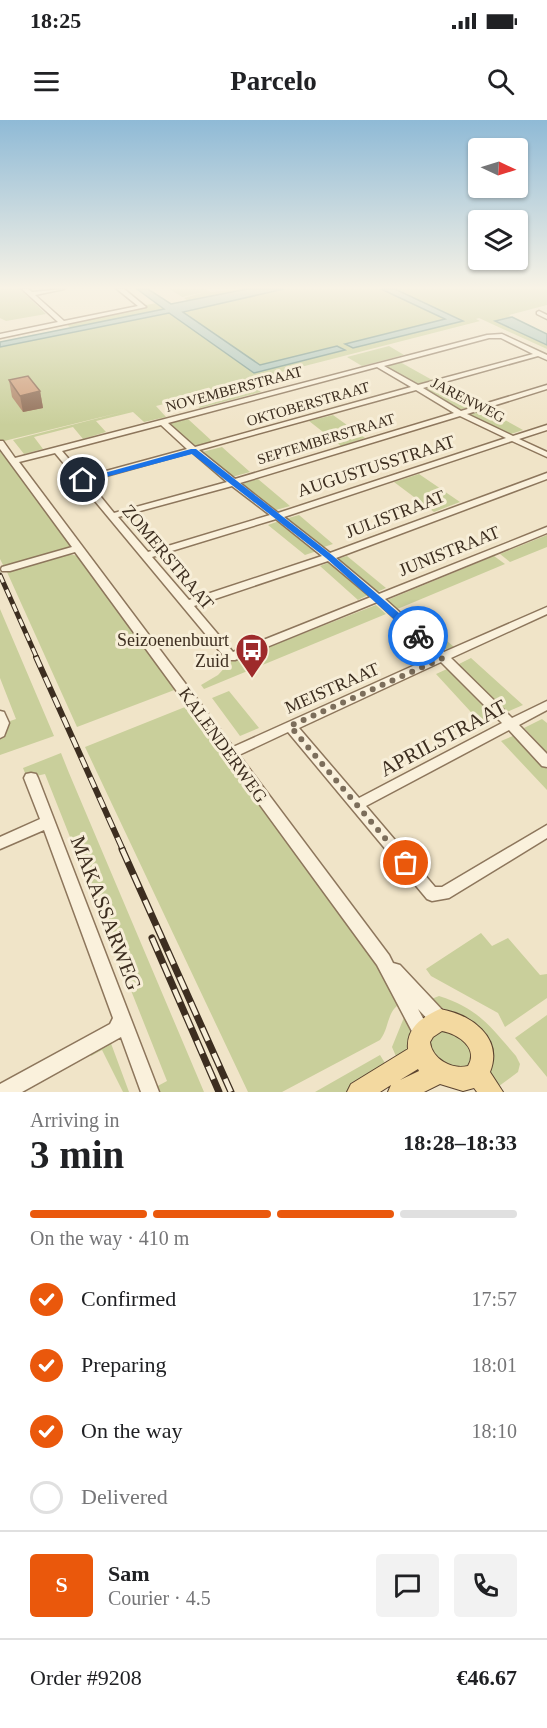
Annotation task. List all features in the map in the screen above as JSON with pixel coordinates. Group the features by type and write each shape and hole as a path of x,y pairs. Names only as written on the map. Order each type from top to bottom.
{"main road":[{"path":"440,1020 453,1020 465,1026 477,1040 482,1058 475,1086 453,1086 432,1076 419,1055 418,1043 422,1033 429,1024 440,1020"},
{"path":"359,1092 419,1055"},
{"path":"400,1092 432,1076"}],"street":[{"name":"NOVEMBERSTRAAT","path":"14,461 497,335 543,356"},
{"name":"OKTOBERSTRAAT","path":"83,480 415,388 543,356"},
{"name":"JARENWEG","path":"378,365 460,413 547,455"},
{"name":"SEPTEMBERSTRAAT","path":"112,516 232,483 547,387"},
{"path":"162,422 232,483 329,556 378,599 443,658 547,762"},
{"name":"AUGUSTUSSTRAAT","path":"146,556 277,516 547,427"},
{"name":"KALENDERWEG","path":"0,443 383,960 440,1020"},
{"name":"ZOMERSTRAAT","path":"57,450 231,657"},
{"name":"JULISTRAAT","path":"186,604 329,556 547,476"},
{"name":"JUNISTRAAT","path":"231,657 547,530"},
{"path":"6,569 78,548"},
{"name":"MEISTRAAT","path":"229,754 547,610"},
{"name":"APRILSTRAAT","path":"357,805 547,705"},
{"path":"290,726 432,894 444,893 547,831"},
{"name":"MAKASSARWEG","path":"31,778 150,1092"},
{"name":"MAKASSARWEG","path":"0,843 48,822"},
{"name":"KALENDERWEG","path":"383,960 422,1033"},
{"name":"MAKASSARWEG","path":"4,1092 116,1030 122,1019"}],"green space":[{"path":"62,334 428,334 246,381 261,392 200,408 188,398 156,406 166,417 144,422 133,412 96,421 106,432 83,439 73,427 34,437 43,449 24,454 13,440 122,412 0,442 0,347"},
{"path":"515,334 523,334 547,345 547,349"},
{"path":"389,346 404,355 362,366 347,357"},
{"path":"400,362 434,381 415,386 383,366"},
{"path":"441,384 476,405 459,410 422,390"},
{"path":"485,409 523,430 511,434 467,414"},
{"path":"333,415 365,438 341,446 309,421"},
{"path":"188,419 213,442 195,447 170,423"},
{"path":"0,447 71,545 68,548 4,567 0,559"},
{"path":"222,447 250,472 232,477 202,452"},
{"path":"419,474 460,502 434,512 394,482"},
{"path":"258,479 290,506 276,510 241,484"},
{"path":"299,515 333,544 324,547 285,519"},
{"path":"279,521 317,551 305,555 268,525"},
{"path":"547,535 547,547 510,562 500,554"},
{"path":"67,554 79,556 177,689 77,727 7,572"},
{"path":"347,556 386,588 375,593 337,559"},
{"path":"494,556 505,564 395,610 385,601"},
{"path":"330,562 368,595 358,600 320,566"},
{"path":"376,605 386,614 204,689 201,685 218,675 230,662"},
{"path":"0,609 54,736 0,755 0,737 6,730 7,722 16,719 0,678"},
{"path":"425,622 454,647 441,648 430,643 409,623"},
{"path":"471,658 523,705 507,712 457,665"},
{"path":"447,669 495,718 481,723 436,674"},
{"path":"229,691 259,728 240,736 212,698"},
{"path":"185,707 189,712 193,711 367,948 401,1003 390,1015 380,1040 282,1092 248,1092 85,747"},
{"path":"542,719 547,723 547,752 524,728"},
{"path":"515,735 547,769 547,790 501,741"},
{"path":"61,753 204,1092 156,1092 154,1088 167,1081 45,774 27,778 23,768"},
{"path":"481,933 492,946 508,938 540,975 547,974 547,998 505,1027 498,1013 431,976 426,969"},
{"path":"439,996 464,1007 491,1027 516,1056 520,1064 518,1072 495,1089 471,1021 429,1000"},
{"path":"405,1015 413,1026 408,1051 398,1061 392,1047"},
{"path":"547,1015 547,1077 515,1038"},
{"path":"444,1030 457,1032 471,1050 470,1064 459,1073 430,1055 432,1040"},
{"path":"109,1038 129,1092 123,1092 102,1050 91,1056 88,1049"},
{"path":"380,1055 388,1068 347,1092 315,1092"}],"water":[{"path":"38,334 63,334 0,347 0,342"},
{"path":"199,334 215,334 260,365 337,346 345,350 254,373"},
{"path":"384,334 409,334 353,348 345,344"},
{"path":"524,334 547,334 547,345"}],"building":[{"path":"28,376 40,391 20,396 9,380"}],"railway":[{"path":"0,575 37,658"},
{"path":"36,657 123,850"},
{"path":"122,849 231,1092"},
{"path":"152,938 219,1092"}],"way so far":[{"path":"406,863 290,726 443,658 418,636"}],"place":[{"name":"Seizoenenbuurt Zuid","path":"252,679"}],"route":[{"path":"83,480 193,451 329,556 418,636"}]}
